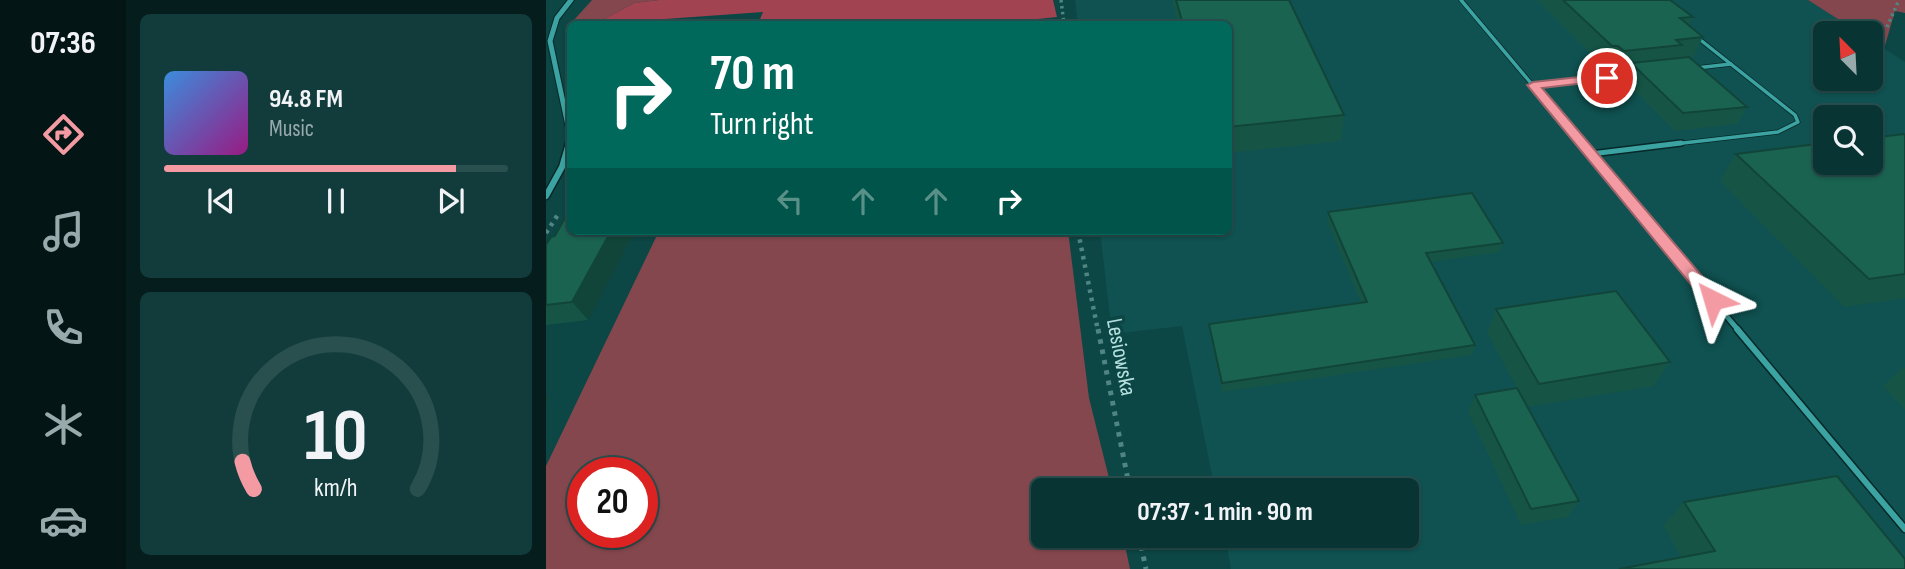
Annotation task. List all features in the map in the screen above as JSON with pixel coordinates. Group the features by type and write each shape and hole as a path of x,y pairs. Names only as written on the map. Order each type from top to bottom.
{"street":[{"path":"567,121 550,41 557,18 571,0"},
{"path":"546,196 567,154"}],"lane":[{"path":"1461,0 1905,529"},
{"path":"1591,154 1778,132 1798,122 1795,115 1690,32"},
{"path":"1691,69 1731,64"},
{"path":"1533,85 1639,74"}],"path":[{"path":"1061,0 1064,21"},
{"path":"1886,27 1899,0"},
{"name":"Lesiowska","path":"1079,235 1128,478"},
{"path":"1142,548 1146,569"}],"shaded area":[{"path":"592,0 659,0 634,3 601,21 574,20"},
{"path":"659,0 1053,0 1057,17 1018,21 759,21 763,12 601,21 634,3"},
{"path":"1075,0 1808,0 1841,21 1813,21 1813,91 1883,91 1883,48 1905,62 1905,569 1231,569 1227,548 1419,548 1419,478 1213,478 1182,326 1112,334 1100,235 1232,235 1232,21 1078,21"},
{"path":"1808,0 1905,0 1905,13 1895,11 1884,49 1883,21 1841,21"},
{"path":"657,235 1069,235 1089,398 1109,478 1031,478 1031,548 1126,548 1130,569 546,569 546,466"}],"building":[{"path":"1176,0 1289,0 1344,115 1232,127 1232,21 1182,21"},
{"path":"1563,0 1670,0 1693,17 1680,18 1703,37 1676,40 1682,45 1624,51 1618,46 1612,46"},
{"path":"1689,57 1747,107 1683,113 1631,63"},
{"path":"1905,135 1905,274 1869,279 1736,154 1813,144 1813,175 1883,175 1883,137"},
{"path":"1472,193 1503,243 1426,253 1475,345 1222,383 1209,324 1367,302 1328,212"},
{"path":"567,214 567,235 609,235 572,302 546,305 546,245 551,237 555,236"},
{"path":"1616,291 1670,362 1539,384 1496,309"},
{"path":"1517,388 1579,501 1531,509 1475,395"},
{"path":"1837,476 1905,559 1905,569 1619,569 1715,551 1684,502"}],"route":[{"path":"1607,78 1533,85 1713,300"}]}
